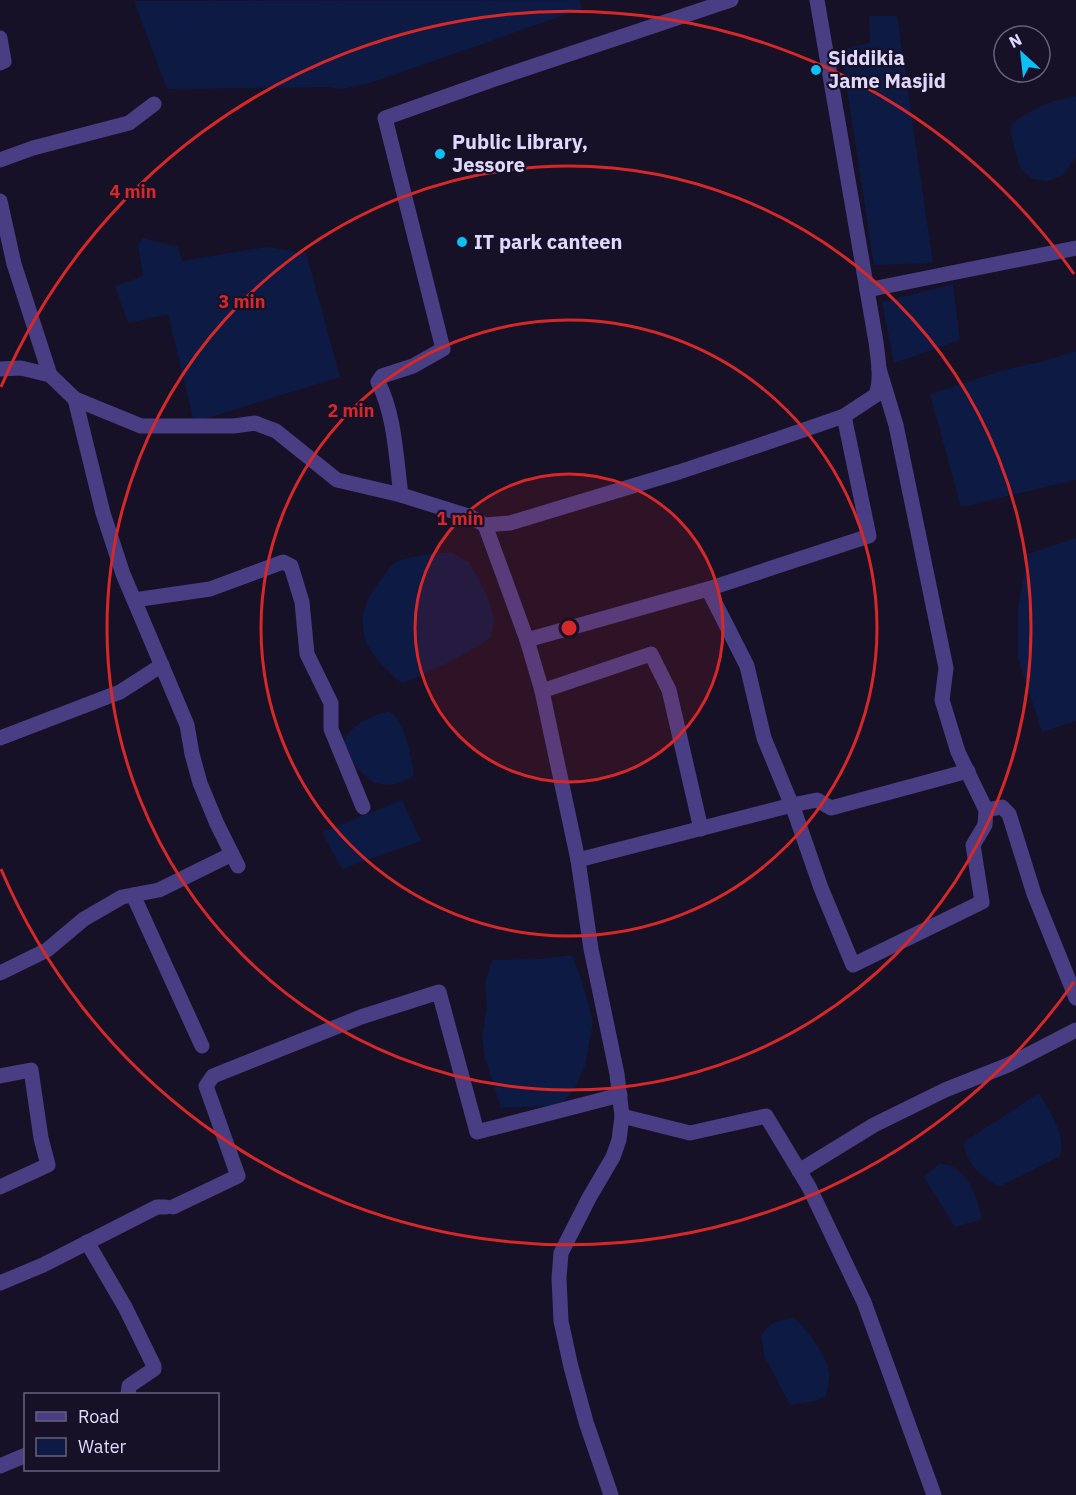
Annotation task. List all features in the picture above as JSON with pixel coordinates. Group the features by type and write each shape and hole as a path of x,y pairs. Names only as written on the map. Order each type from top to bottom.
{"street":[{"path":"400,495 393,434 378,382 382,376 413,366 443,349 385,118 705,4 731,0"},
{"path":"708,589 747,666 764,738 853,965 982,902 973,845 985,825 986,810 958,752 942,700 946,668 896,425 879,369 817,0"},
{"path":"0,38 4,61 0,63"},
{"path":"0,160 33,148 129,123 154,104"},
{"path":"0,201 14,264 50,375 75,399 141,426 234,426 255,423 276,431 337,480 400,495 471,517 485,525 510,523 679,472 844,416 876,395 879,386 879,369"},
{"path":"867,290 1076,248"},
{"path":"0,369 21,368 50,375"},
{"path":"0,973 47,950 84,919 122,897 159,890 235,860 200,783 187,725 123,574 103,513 75,399"},
{"path":"527,640 708,589 869,536 844,416"},
{"path":"485,525 527,640 542,691 578,860 591,949 620,1095 622,1116 619,1140 613,1157 561,1253 559,1278 561,1321 571,1367 586,1422 611,1495"},
{"path":"134,600 210,589 283,562 291,566 302,602 307,654 332,702 331,729 363,807"},
{"path":"542,691 651,654 669,690 701,828"},
{"path":"0,738 120,692 162,665"},
{"path":"578,860 792,805 817,800 831,808 968,771"},
{"path":"986,810 1002,807 1009,814 1034,894 1076,998"},
{"path":"133,895 202,1046"},
{"path":"0,1283 43,1265 157,1207 169,1207 238,1176 206,1086 213,1076 361,1017 439,992 477,1132 620,1095"},
{"path":"799,1171 874,1125 945,1090 1008,1065 1076,1030"},
{"path":"0,1076 31,1070 35,1103 48,1165 0,1187"},
{"path":"622,1116 690,1133 766,1116 809,1187 864,1302 934,1495"},
{"path":"87,1242 125,1307 154,1366 154,1369 147,1375 129,1386 128,1393"},
{"path":"0,1466 24,1456"}],"water":[{"path":"580,0 582,9 370,83 342,89 329,87 167,89 134,1"},
{"path":"869,16 897,16 933,263 874,265 841,50 870,43"},
{"path":"1076,96 1076,157 1063,175 1048,181 1033,179 1019,165 1011,124 1042,106"},
{"path":"143,238 178,247 182,261 266,247 306,253 340,377 194,422 168,314 128,323 115,286 143,276 138,245"},
{"path":"953,284 960,340 894,363 882,302"},
{"path":"1076,351 1076,480 961,507 930,394 1001,371"},
{"path":"1076,538 1076,721 1042,732 1018,658 1018,608 1028,554"},
{"path":"435,553 452,553 469,562 487,595 494,619 491,637 448,663 402,683 371,651 363,626 363,613 377,585 394,563"},
{"path":"389,711 404,731 414,775 401,782 384,785 374,782 358,769 346,750 345,743 350,732 359,724"},
{"path":"402,800 421,841 342,869 322,832"},
{"path":"572,955 593,1022 585,1066 575,1088 561,1105 501,1108 485,1058 482,1035 487,1008 485,983 492,960 540,959"},
{"path":"1039,1093 1059,1131 1062,1148 1060,1156 999,1187 981,1174 971,1163 964,1142"},
{"path":"939,1164 949,1165 964,1175 974,1192 982,1219 955,1227 924,1177"},
{"path":"793,1318 816,1343 825,1359 829,1382 826,1396 815,1401 790,1405 764,1356 761,1335 775,1322"}],"place":[{"name":"Siddikia Jame Masjid","path":"816,70"},
{"name":"Public Library, Jessore","path":"440,154"},
{"name":"IT park canteen","path":"462,242"}]}
